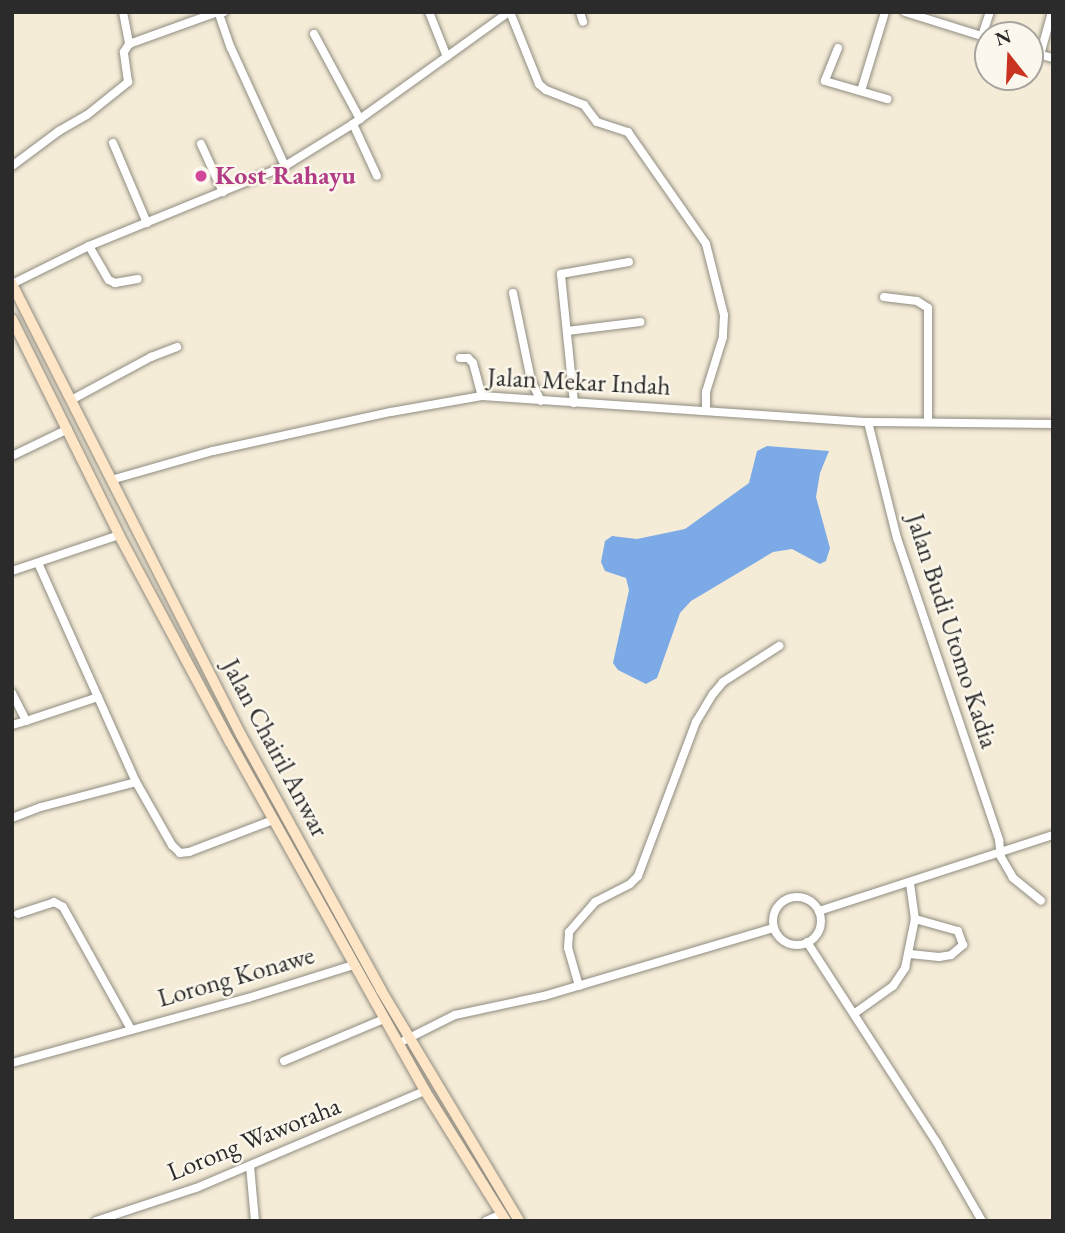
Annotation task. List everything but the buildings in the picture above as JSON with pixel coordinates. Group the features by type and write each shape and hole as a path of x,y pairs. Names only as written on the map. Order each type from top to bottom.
{"main road":[{"name":"Jalan Chairil Anwar","path":"12,284 73,399 111,480 241,735 405,1041 519,1221"},
{"name":"Jalan Chairil Anwar","path":"12,318 120,535 273,820 384,1019 405,1041 425,1091 504,1217"},
{"path":"149,590 163,583"}],"street":[{"path":"123,12 129,44"},
{"path":"429,12 447,57"},
{"path":"12,284 89,246 285,166 356,122 447,57 496,16 509,12 539,84 546,90 584,105 597,122 628,132 706,244 724,315 723,337 706,392 706,409"},
{"path":"861,91 884,12"},
{"path":"905,12 974,34"},
{"path":"1044,41 1052,12"},
{"path":"12,166 87,115 128,82 124,52 129,44 220,13 240,69 285,166"},
{"path":"314,34 356,122 377,176"},
{"path":"838,48 825,81 887,99"},
{"path":"113,143 147,223"},
{"path":"201,144 223,192"},
{"path":"89,246 109,280 115,283 138,279"},
{"path":"574,403 561,274 629,262"},
{"path":"513,293 531,380 541,401"},
{"path":"884,297 917,301 928,308 928,421"},
{"path":"567,331 640,321"},
{"path":"73,399 151,357 177,347"},
{"path":"460,358 468,358 474,363 482,396"},
{"name":"Jalan Mekar Indah","path":"111,480 213,451 391,412 482,396 706,409 867,422 1053,424"},
{"name":"Jalan Budi Utomo Kadia","path":"867,422 898,538 1003,864 1013,878 1041,901"},
{"path":"12,456 68,429"},
{"path":"12,571 120,535"},
{"path":"37,563 136,782 172,845 180,853 273,820"},
{"path":"579,986 568,948 569,932 595,902 630,884 638,876 696,722 713,694 747,664 779,646"},
{"path":"12,693 26,721"},
{"path":"12,725 98,697"},
{"path":"12,818 51,804 136,782"},
{"path":"819,911 910,884 1053,835"},
{"path":"855,1013 893,986 910,954 915,919 910,884"},
{"path":"801,897 812,902 819,911 819,929 807,942 791,944 777,935 774,928 775,910 789,898 801,897"},
{"name":"Lorong Konawe","path":"18,914 54,902 63,907 131,1028"},
{"path":"910,954 939,957 951,954 963,944 958,931 915,919"},
{"path":"405,1041 455,1015 579,986 774,928"},
{"path":"807,942 855,1013 982,1221"},
{"name":"Lorong Konawe","path":"12,1063 131,1028 248,998 353,965"},
{"path":"284,1062 384,1019"},
{"name":"Lorong Waworaha","path":"96,1221 250,1166 425,1091"},
{"path":"250,1166 255,1221"},
{"path":"486,1221 504,1217"}],"water":[{"path":"767,446 829,451 820,473 816,497 830,548 826,561 820,564 792,549 773,552 691,601 680,613 657,678 646,684 618,670 613,663 629,590 626,578 605,571 601,562 605,541 612,536 637,539 685,529 749,483 757,451"}],"place":[{"name":"Kost Rahayu","path":"201,176"}]}
